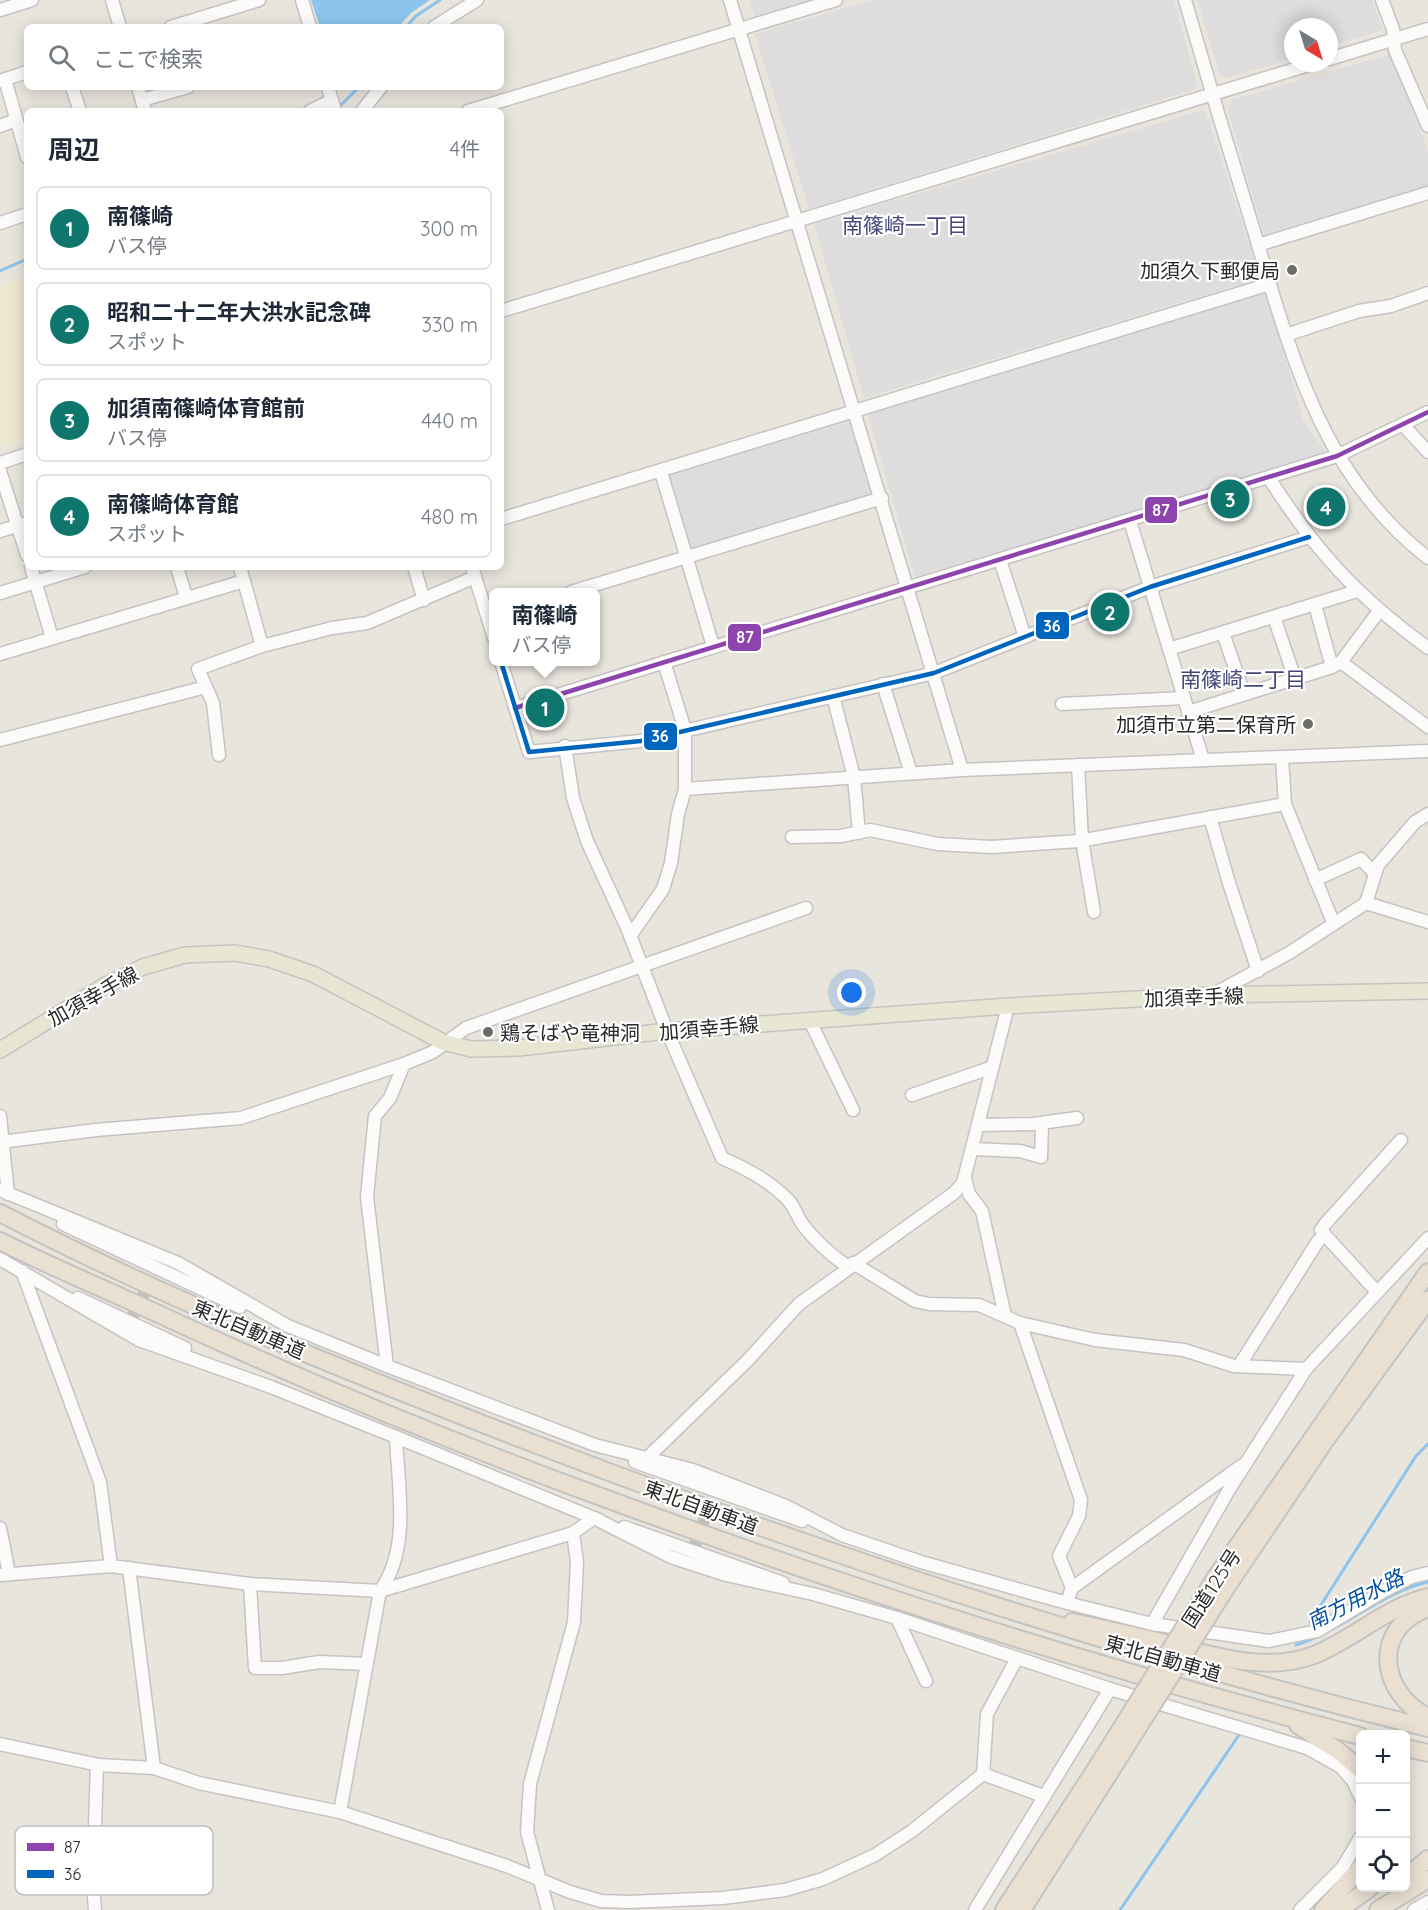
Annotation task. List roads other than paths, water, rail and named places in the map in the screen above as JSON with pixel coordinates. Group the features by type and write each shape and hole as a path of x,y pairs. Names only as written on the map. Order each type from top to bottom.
{"highway":[{"name":"東北自動車道","path":"0,1214 207,1312 371,1382 762,1529 1080,1634 1270,1689 1428,1728"},
{"name":"東北自動車道","path":"0,1241 332,1392 597,1496 905,1604 1159,1683 1356,1735"},
{"name":"国道125号","path":"1022,1910 1104,1768 1220,1584 1428,1272"},
{"name":"国道125号","path":"1220,1584 1428,1300"},
{"path":"984,1603 1121,1632 1222,1658 1256,1663 1280,1662 1311,1656 1341,1644 1409,1602 1428,1597"},
{"path":"1428,1608 1409,1618 1400,1626 1393,1636 1388,1664 1394,1688 1402,1698 1428,1717"},
{"path":"1283,1716 1337,1750 1356,1766"},
{"path":"1410,1749 1428,1753"},
{"name":"国道125号","path":"1004,1910 1104,1768"},
{"path":"1410,1860 1428,1847"},
{"path":"995,1910 1024,1869 1041,1855"},
{"path":"1410,1874 1428,1859"},
{"path":"1323,1910 1355,1864"},
{"path":"1378,1910 1428,1879"},
{"path":"1339,1910 1363,1892"},
{"path":"1366,1910 1386,1892"}],"main road":[{"name":"加須幸手線","path":"0,1050 106,985 143,966 185,955 235,953 269,958 313,974 443,1042 471,1049 519,1048 667,1031 1008,1006 1211,995 1428,991"}],"street":[{"path":"0,10 32,0"},
{"path":"112,0 119,24"},
{"path":"181,24 259,0"},
{"path":"302,0 309,24"},
{"path":"439,24 477,0"},
{"path":"730,0 882,498 962,770"},
{"path":"478,108 836,0"},
{"path":"1185,0 1258,245 1307,398 1337,456 1380,513 1428,558"},
{"path":"1382,0 1394,39 1395,50 1428,126"},
{"path":"1338,56 1428,29"},
{"path":"504,310 1284,72"},
{"path":"24,73 2,80 24,147"},
{"path":"73,90 79,108"},
{"path":"139,90 144,106 181,90"},
{"path":"329,90 333,106"},
{"path":"364,108 379,90"},
{"path":"0,126 16,120"},
{"path":"1258,245 1428,193"},
{"path":"0,223 24,215"},
{"path":"504,518 1270,284"},
{"path":"1286,335 1359,311 1391,306 1428,293"},
{"path":"515,708 1337,456 1428,412"},
{"path":"1403,425 1428,452"},
{"path":"0,463 24,455"},
{"path":"0,471 23,525 0,531"},
{"path":"661,472 713,646"},
{"path":"1269,478 1309,537 1357,591 1379,611 1428,648"},
{"path":"584,588 882,498"},
{"path":"1130,521 1203,760"},
{"path":"502,666 529,752 565,746 641,741 934,673 1150,587 1309,537"},
{"path":"1000,560 1025,637"},
{"path":"32,570 52,638"},
{"path":"0,593 75,570"},
{"path":"178,570 186,597"},
{"path":"241,570 262,646"},
{"path":"415,570 424,600"},
{"path":"219,755 213,703 198,669 262,646 332,628 367,623 424,600 474,572 489,611"},
{"path":"0,654 244,581"},
{"path":"1169,649 1357,591"},
{"path":"1315,605 1336,665 1428,727"},
{"path":"1188,712 1336,665 1379,611"},
{"path":"1274,617 1295,679"},
{"path":"1223,633 1244,694"},
{"path":"630,936 663,889 671,863 678,814 685,789 685,730 664,662"},
{"path":"883,684 912,773"},
{"path":"0,740 206,687"},
{"path":"833,696 854,777 859,832"},
{"path":"1062,704 1184,698"},
{"path":"565,746 573,798 587,841 630,936 667,1031 722,1158 750,1170 777,1191 788,1201 802,1224 823,1248 915,1301 929,1304 979,1305 1020,1323 1095,1340 1184,1350 1239,1366 1305,1369"},
{"path":"685,789 962,770 1428,751"},
{"path":"1282,758 1285,804 1333,922"},
{"path":"1078,765 1082,840 1094,912"},
{"path":"792,837 841,836 870,830 938,844 991,847 1082,840 1285,804"},
{"path":"1211,995 1258,971 1366,903 1378,865 1408,831 1428,814"},
{"path":"1210,817 1258,971"},
{"path":"1315,880 1361,859 1375,874"},
{"path":"1366,903 1428,922"},
{"path":"2,1142 96,1130 241,1118 404,1064 433,1052 443,1042 466,1028 806,908"},
{"path":"644,1461 748,1360 799,1304 954,1193 965,1178 974,1149 1008,1006"},
{"path":"810,1021 854,1110"},
{"path":"387,1366 367,1197 375,1116 390,1098 404,1064"},
{"path":"912,1095 993,1066"},
{"path":"0,1116 4,1192 178,1263 288,1326"},
{"path":"979,1125 1042,1123 1077,1118"},
{"path":"974,1149 1020,1151 1041,1157 1042,1123"},
{"path":"1377,1292 1321,1230 1401,1140"},
{"path":"965,1178 969,1194 982,1211 1005,1316"},
{"path":"23,1201 78,1233 155,1271 387,1366 595,1445 644,1461 713,1494 921,1562 1067,1603 1152,1624 1269,1641 1317,1631 1382,1592 1428,1573"},
{"path":"1239,1366 1318,1241 1325,1235"},
{"path":"1152,1624 1246,1461 1305,1369 1428,1238"},
{"path":"0,1259 131,1321 225,1370"},
{"path":"22,1271 72,1303 139,1340 225,1370 396,1437 594,1518 671,1557 748,1581 813,1594"},
{"path":"22,1271 100,1482 111,1566"},
{"path":"1020,1323 1081,1500 1079,1516 1059,1556 1072,1588"},
{"path":"340,1812 380,1591 388,1580 400,1545 396,1437"},
{"path":"644,1461 693,1470 786,1506 842,1535"},
{"path":"1067,1603 1072,1588 1246,1461"},
{"path":"0,1528 5,1575 111,1566 250,1584 380,1591 573,1533 594,1518"},
{"path":"594,1518 694,1548 813,1594 897,1618 1016,1660 1307,1748 1341,1767 1356,1787"},
{"path":"548,1910 527,1832 530,1784 574,1622 578,1562 573,1533"},
{"path":"129,1568 154,1768"},
{"path":"250,1584 255,1668 282,1668 319,1662 367,1664"},
{"path":"897,1618 926,1681"},
{"path":"0,1744 97,1765 154,1768 199,1783 340,1812 507,1866 541,1882 601,1901 723,1898 785,1890 823,1879 874,1855 912,1831 983,1774 987,1714 1016,1660"},
{"path":"975,1910 1110,1689"},
{"path":"95,1826 97,1765"},
{"path":"983,1774 1043,1796"},
{"path":"1300,1910 1355,1864"},
{"path":"94,1895 95,1910"},
{"path":"1414,1910 1428,1902"}],"water":[{"path":"311,0 430,0 411,13 401,24 319,24"}],"waterway":[{"path":"409,24 416,16 440,0"},
{"path":"338,108 356,90"},
{"path":"0,271 24,260"},
{"path":"1310,1622 1416,1456 1428,1444"},
{"name":"南方用水路","path":"1296,1645 1330,1630 1394,1594 1428,1582"},
{"path":"1120,1910 1241,1732"}],"tunnel":[{"path":"131,1319 155,1272"},
{"path":"695,1545 712,1497"}],"place":[{"name":"加須久下郵便局","path":"1292,270"},
{"name":"加須南篠崎体育館前","path":"1230,499"},
{"name":"南篠崎体育館","path":"1326,507"},
{"name":"昭和二十二年大洪水記念碑","path":"1110,612"},
{"name":"南篠崎","path":"545,708"},
{"name":"加須市立第二保育所","path":"1308,724"},
{"name":"鶏そばや竜神洞","path":"488,1032"}],"district":[{"name":"南篠崎一丁目","path":"905,225"},
{"name":"南篠崎二丁目","path":"1243,679"}]}
